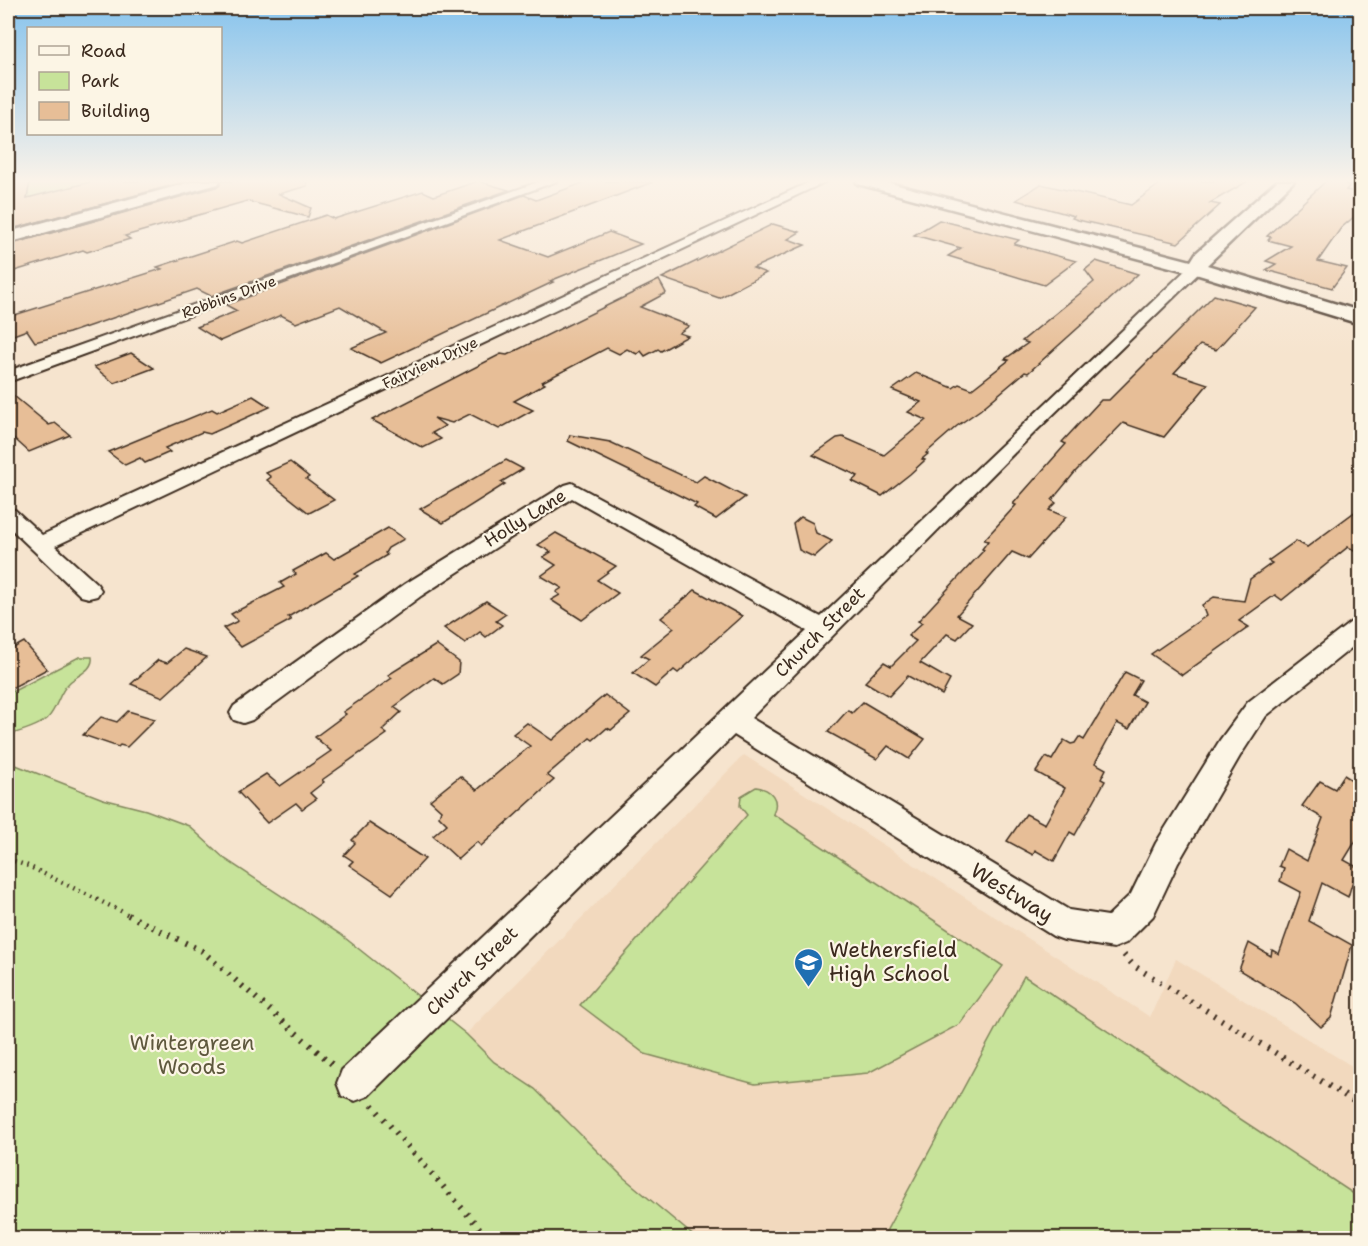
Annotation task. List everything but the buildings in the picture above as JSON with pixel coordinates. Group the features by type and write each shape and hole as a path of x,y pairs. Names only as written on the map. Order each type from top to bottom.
{"street":[{"name":"Robbins Drive","path":"8,377 390,239"},
{"name":"Fairview Drive","path":"39,545 696,239"},
{"path":"1086,239 1196,268 1360,318"},
{"name":"Church Street","path":"354,1083 732,720 1223,239"},
{"name":"Holly Lane","path":"243,713 413,590 572,489 823,629"},
{"path":"8,515 90,590"},
{"path":"1114,932 1142,905 1167,853 1230,748 1257,709 1360,628"},
{"name":"Westway","path":"732,720 1064,925 1114,932"}],"path":[{"path":"8,859 28,866 202,951 354,1083 488,1239"},
{"path":"1114,932 1124,955 1134,966 1360,1105"}],"shaded area":[{"name":"Wethersfield High School","path":"744,755 1150,1017 1176,959 1360,1071 1360,1238 696,1238 623,1177 535,1089 495,1062 466,1034"}],"green space":[{"path":"79,657 92,657 92,662 84,672 65,687 47,719 33,727 8,735 8,694"},
{"name":"Wintergreen Woods","path":"8,762 103,799 146,810 189,826 225,859 340,934 466,1034 494,1062 535,1089 623,1177 696,1238 8,1238"},
{"path":"756,787 770,792 775,799 773,814 1003,966 960,1024 868,1073 755,1084 645,1054 580,1005 747,815 740,806 741,796"},
{"path":"1024,976 1360,1198 1360,1238 883,1237"}],"place":[{"name":"Wethersfield High School","path":"808,988"}]}
